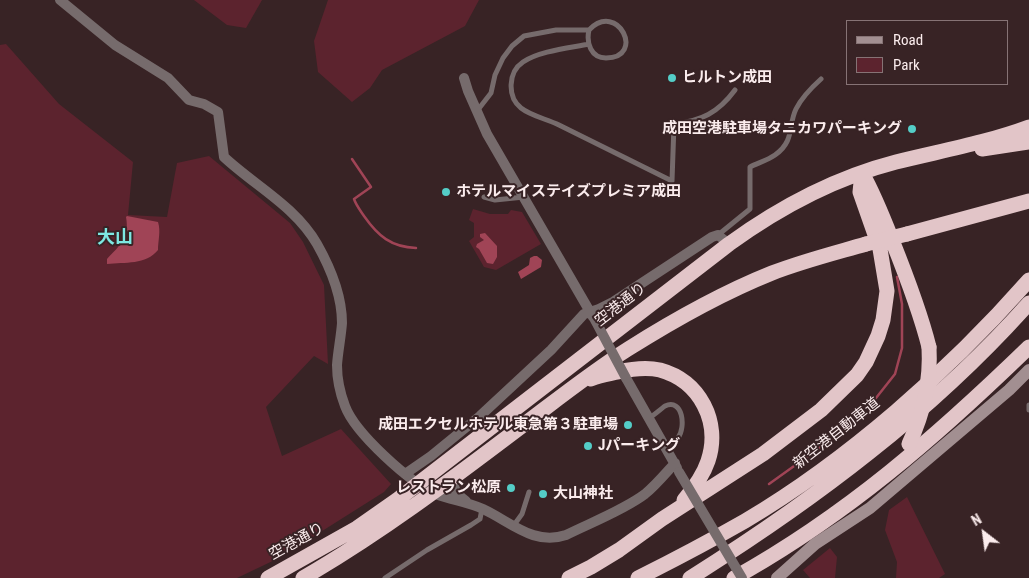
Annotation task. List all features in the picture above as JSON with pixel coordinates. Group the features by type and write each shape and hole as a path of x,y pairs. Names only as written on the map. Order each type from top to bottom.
{"highway":[{"name":"空港通り","path":"268,578 357,528 419,483 724,239 827,186 862,173 895,162 955,148 1029,127"},
{"path":"955,148 983,149 1029,142"},
{"path":"861,496 887,472 909,444 920,420 927,396 929,377 928,347 920,316 872,191 862,173"},
{"path":"569,578 605,559 662,519 763,454 804,424 846,387 866,362 883,320 887,292 880,249 860,192 862,173"},
{"path":"303,578 368,539 434,493 576,385 634,345 688,313 772,273 820,257 1029,201"},
{"name":"新空港自動車道","path":"638,578 745,521 800,485 835,459 922,388 990,322 1029,280"},
{"path":"690,578 796,507 871,451 933,399 1029,303"},
{"path":"734,578 802,536 861,496 944,428 1029,347"},
{"path":"576,385 596,377 628,370 658,370 678,377 701,398 711,420 712,434 708,461 695,486 682,502 662,519"}],"street":[{"path":"60,0 115,45 168,78 189,100 204,104 218,112 224,157 301,221 317,245 339,298 342,321 337,363 341,395 345,407 361,430 392,464 405,474 434,493 482,508 532,536 546,539 566,535 644,495 677,468"},
{"path":"464,78 488,134 666,449 742,578"},
{"path":"405,474 431,456 480,416 550,350 584,314 592,316 613,302 724,239"},
{"path":"777,578 816,544 870,508 1009,390 1029,370"},
{"path":"455,477 454,489 457,495 471,505"}],"lane":[{"path":"602,19 612,19 618,22 626,31 626,42 623,50 617,56 607,58 599,56 590,49 587,39 589,30 594,23 602,19"},
{"path":"477,111 491,93 495,75 503,58 512,46 524,36 556,30 589,30"},
{"path":"589,44 535,56 522,62 514,70 511,92 516,103 522,109 556,123 672,181 674,124 689,122 718,110 727,102 735,90"},
{"path":"724,239 750,209 750,168 776,154 786,142 791,132 795,110 806,93 822,79"},
{"path":"484,198 495,200 524,197"},
{"path":"1029,404 1029,410"},
{"path":"649,418 666,406 678,409 683,417 683,427 678,438 666,449"},
{"path":"514,525 522,514 529,492"},
{"path":"385,578 471,525 480,518 482,508"}],"green space":[{"path":"194,0 262,0 246,28 227,25"},
{"path":"328,0 479,0 465,26 382,70 370,88 352,102 318,72 314,41"},
{"path":"6,44 59,104 133,162 128,215 167,217 177,163 209,156 290,223 303,242 324,285 328,364 314,356 266,407 282,456 341,429 391,484 384,492 281,557 237,578 0,578 0,45"},
{"path":"473,209 490,214 508,214 511,210 522,212 541,244 496,270 484,267 469,241 474,237 474,223 469,220"},
{"path":"907,497 945,574 939,578 896,578 897,562 885,530 889,510"},
{"path":"830,548 837,557 835,578 810,578 803,570"}],"shaded area":[{"path":"127,216 158,222 158,250 148,258 141,260 107,264 107,259 125,236"},
{"path":"485,233 497,246 497,257 493,264 487,263 476,247 477,244 484,240 480,237 480,234"},
{"path":"534,256 542,260 541,267 521,279 518,272 529,265 530,258"}],"waterway":[{"path":"352,159 371,187 354,199 364,216 380,235 392,243 416,248"},
{"path":"769,484 829,441 876,398 895,374 902,348 902,304 897,277"}],"place":[{"name":"ヒルトン成田","path":"672,78"},
{"name":"成田空港駐車場タニカワパーキング","path":"912,129"},
{"name":"ホテルマイステイズプレミア成田","path":"446,192"},
{"name":"成田エクセルホテル東急第３駐車場","path":"628,425"},
{"name":"Jパーキング","path":"588,446"},
{"name":"レストラン松原","path":"511,488"},
{"name":"大山神社","path":"543,494"}],"district":[{"name":"大山","path":"115,238"}]}
